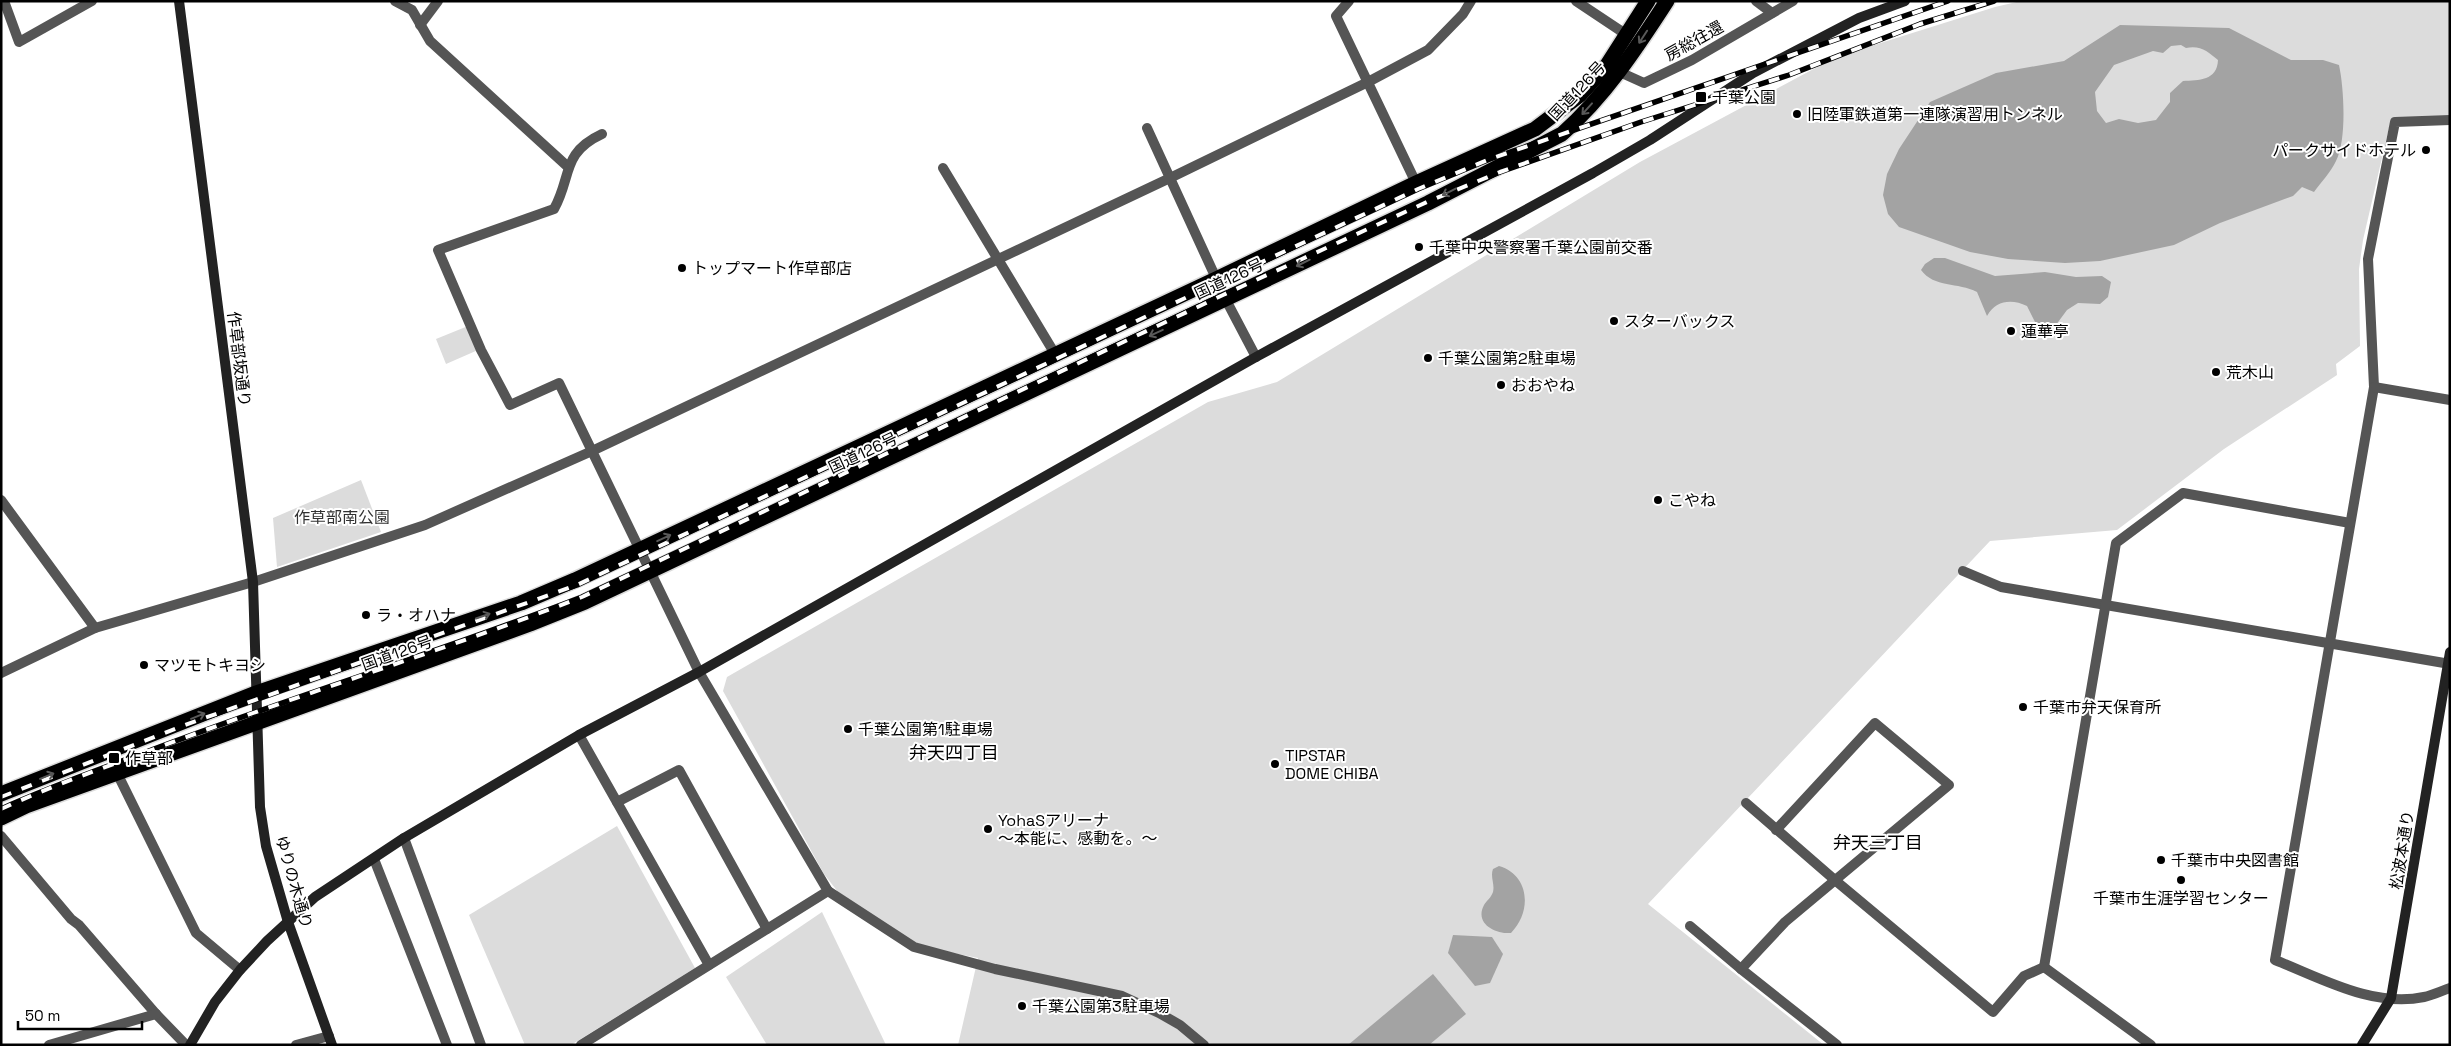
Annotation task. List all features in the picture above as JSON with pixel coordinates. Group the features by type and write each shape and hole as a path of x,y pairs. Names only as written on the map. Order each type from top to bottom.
{"highway":[{"name":"国道126号","path":"1,794 256,693 521,603 640,550 1416,183 1535,129 1613,69 1627,35 1648,1"},
{"name":"国道126号","path":"1,818 26,806 117,772 530,624 585,602 1226,300 1544,145 1575,123 1613,69 1667,1"}],"street":[{"path":"4,1 19,42 92,1"},
{"name":"作草部坂通り","path":"179,1 253,582 258,721"},
{"path":"395,1 412,10 430,41 567,166"},
{"path":"420,25 438,1"},
{"path":"1349,1 1336,16 1416,183"},
{"path":"1,673 95,628 253,582 425,525 592,451 1170,178 1368,82 1428,50 1463,14 1471,1"},
{"path":"1576,1 1627,35"},
{"path":"1756,1 1772,13"},
{"name":"房総往還","path":"1613,69 1644,84 1692,60 1793,1"},
{"path":"190,1045 215,1002 240,970 288,922 315,897 404,838 579,735 699,672 1256,357 1593,173 1650,140 1753,73 1859,18 1905,1"},
{"path":"2450,120 2395,122 2368,259 2374,387 2328,643 2275,960 2363,995 2391,998 2423,997 2450,988"},
{"path":"1147,128 1216,279 1256,357"},
{"path":"602,134 592,138 578,151 567,166 560,198 554,209 438,250 481,350 510,405 559,383 699,672 828,891 914,947 941,956 995,969 1122,996 1158,1012 1180,1025 1204,1045"},
{"path":"943,168 1055,354"},
{"path":"2374,387 2450,400"},
{"path":"2044,967 2116,543 2183,493 2350,523"},
{"path":"1,500 95,628"},
{"path":"1963,572 2001,588 2449,664"},
{"name":"松波本通り","path":"2362,1045 2391,998 2450,652"},
{"name":"ゆりの木通り","path":"258,721 260,807 266,846 288,922 330,1041"},
{"path":"1741,969 1785,922 1949,785 1875,723 1776,830"},
{"path":"579,735 709,965"},
{"path":"617,802 679,770 767,929"},
{"path":"117,772 196,933 240,970"},
{"path":"1746,803 1993,1012 2024,976 2044,967"},
{"path":"1,836 156,1014 186,1045"},
{"path":"404,838 481,1045"},
{"path":"374,859 447,1045"},
{"path":"581,1045 828,891"},
{"path":"1690,926 1837,1045"},
{"path":"2044,967 2151,1045"},
{"path":"49,1045 156,1014"},
{"path":"296,1045 330,1041"}],"green space":[{"name":"千葉公園","path":"2021,1 2450,1 2450,116 2391,119 2363,240 2359,269 2360,346 2336,364 2337,375 2224,449 2117,530 1990,541 1648,904 1824,1045 958,1045 978,958 943,951 913,942 838,892 824,874 723,691 727,677 1208,402 1277,382 1640,162 1836,57 1995,7"},
{"path":"468,326 478,350 446,364 436,339"},
{"name":"作草部南公園","path":"361,480 381,532 277,567 273,518"},
{"path":"617,826 695,968 571,1045 525,1045 469,915"},
{"path":"822,912 886,1045 767,1045 726,977"}],"shaded area":[{"path":"2120,25 2229,28 2291,60 2323,60 2339,65 2342,87 2343,127 2342,140 2336,161 2314,192 2302,187 2293,196 2220,223 2174,245 2100,261 2065,263 2008,259 1970,252 1899,227 1888,214 1883,195 1887,174 1899,149 1930,102 1996,73 2064,61","holes":["2181,45 2186,48 2200,48 2218,60 2217,67 2211,76 2183,81 2170,93 2170,102 2156,120 2138,123 2119,119 2106,123 2097,111 2095,92 2114,65 2153,51 2163,53 2171,46"]},
{"path":"1934,258 1945,258 1995,276 2045,272 2076,277 2102,276 2111,282 2108,297 2100,304 2078,303 2067,310 2047,337 2035,335 2036,324 2027,306 2016,302 2005,302 1995,307 1987,316 1977,292 1939,282 1926,276 1921,270 1925,264"},
{"path":"1499,866 1517,877 1524,895 1525,905 1522,915 1511,933 1493,930 1482,918 1484,905 1493,892 1493,869"},
{"path":"1453,935 1492,937 1503,954 1490,983 1475,986 1448,953"},
{"path":"1433,974 1466,1014 1429,1045 1348,1045"}],"railway":[{"path":"1,797 185,725 577,585 1418,189 1490,159 1948,1"},
{"path":"1,809 71,780 196,733 527,618 582,597 1223,295 1427,202 1500,172 1641,122 1789,75 1920,24 1994,1"}],"place":[{"name":"千葉公園","path":"1701,97"},
{"name":"旧陸軍鉄道第一連隊演習用トンネル","path":"1797,114"},
{"name":"パークサイドホテル","path":"2426,150"},
{"name":"千葉中央警察署千葉公園前交番","path":"1419,247"},
{"name":"トップマート作草部店","path":"682,268"},
{"name":"スターバックス","path":"1614,321"},
{"name":"蓮華亭","path":"2011,331"},
{"name":"千葉公園第2駐車場","path":"1428,358"},
{"name":"荒木山","path":"2216,372"},
{"name":"おおやね","path":"1501,385"},
{"name":"こやね","path":"1658,500"},
{"name":"ラ・オハナ","path":"366,615"},
{"name":"マツモトキヨシ","path":"144,665"},
{"name":"千葉市弁天保育所","path":"2023,707"},
{"name":"千葉公園第1駐車場","path":"848,729"},
{"name":"作草部","path":"114,758"},
{"name":"TIPSTAR DOME CHIBA","path":"1275,764"},
{"name":"YohaSアリーナ ～本能に、感動を。～","path":"988,829"},
{"name":"千葉市中央図書館","path":"2161,860"},
{"name":"千葉市生涯学習センター","path":"2181,880"},
{"name":"千葉公園第3駐車場","path":"1022,1006"}],"district":[{"name":"弁天四丁目","path":"954,752"},
{"name":"弁天三丁目","path":"1878,842"}]}
